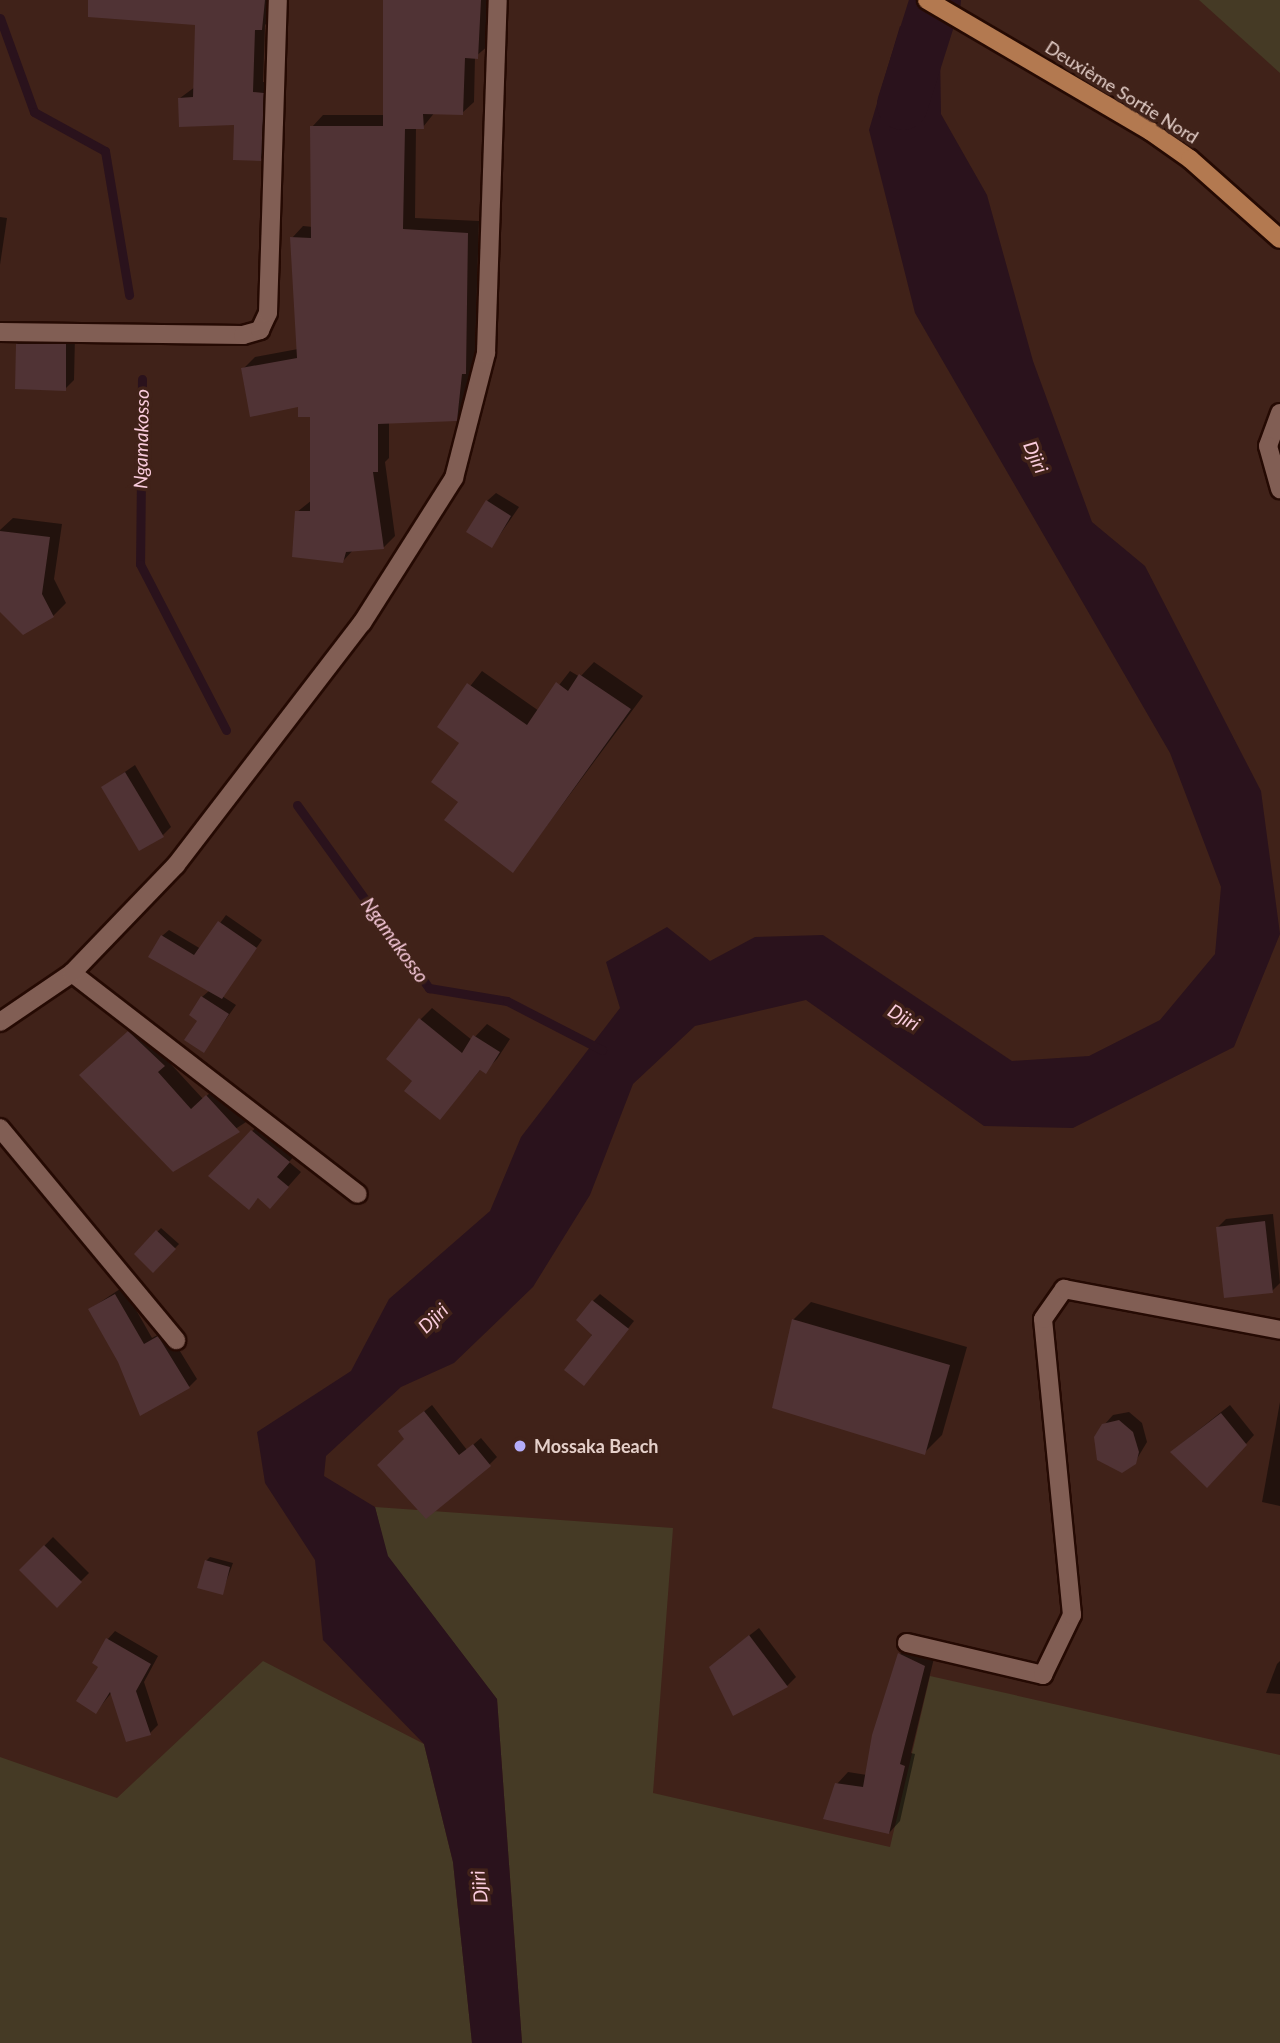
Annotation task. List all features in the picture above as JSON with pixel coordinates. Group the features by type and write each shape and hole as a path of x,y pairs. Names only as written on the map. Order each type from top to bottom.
{"main road":[{"name":"Deuxième Sortie Nord","path":"927,0 1023,55 1190,159 1280,239"}],"street":[{"path":"0,332 243,335 260,330 268,313 278,0"},
{"path":"0,1022 72,973 176,865 362,623 454,478 486,353 498,0"},
{"path":"1280,413 1268,446 1280,489"},
{"path":"72,973 358,1194"},
{"path":"0,1128 176,1340"},
{"path":"908,1643 1043,1675 1072,1615 1043,1319 1064,1289 1280,1330"}],"shaded area":[{"path":"1199,0 1280,0 1280,73"},
{"path":"375,1507 673,1528 653,1793 890,1847 930,1676 1280,1755 1280,2043 522,2043 497,1699 387,1556"},
{"path":"263,1661 424,1744 453,1862 472,2043 0,2043 0,1757 117,1798"}],"water":[{"path":"900,26 940,49 941,114 987,195 1033,361 1092,522 1145,566 1261,791 1280,934 1234,1047 1073,1128 984,1126 806,1000 695,1026 633,1084 590,1195 533,1287 454,1363 401,1387 326,1456 324,1476 375,1507 388,1556 497,1699 522,2043 472,2043 453,1862 424,1744 323,1640 315,1560 265,1483 257,1432 351,1371 389,1299 490,1211 521,1137 620,1008 606,962 667,927 710,961 755,937 823,935 1012,1061 1089,1056 1160,1020 1215,954 1221,887 1170,753 915,313 869,130"}],"building":[{"path":"88,0 265,0 262,30 255,30 253,92 264,93 261,161 233,160 234,125 179,127 178,98 193,97 195,25 88,17"},
{"path":"383,0 481,0 478,59 465,58 463,115 423,114 424,129 405,129 403,229 468,233 466,374 462,374 457,421 378,424 378,472 373,472 384,549 346,552 343,563 292,557 295,511 310,511 310,417 298,417 298,407 250,417 241,368 297,358 290,237 311,238 310,126 383,126"},
{"path":"16,344 66,344 66,391 15,389"},
{"path":"486,500 511,516 492,548 466,532"},
{"path":"0,531 50,537 42,594 54,617 23,635 0,612"},
{"path":"579,674 631,709 513,873 444,820 458,802 431,782 459,743 437,727 467,683 527,725 556,682 568,691"},
{"path":"125,772 164,837 139,851 101,787"},
{"path":"218,921 257,948 222,999 148,957 161,935 194,955"},
{"path":"201,996 229,1014 204,1053 184,1040 197,1021 189,1015"},
{"path":"419,1018 462,1053 473,1035 500,1052 486,1074 480,1070 440,1120 404,1091 412,1081 386,1059"},
{"path":"128,1031 165,1066 158,1072 191,1109 206,1095 240,1132 173,1172 79,1075"},
{"path":"251,1130 290,1162 277,1177 289,1187 270,1209 258,1198 249,1210 208,1176"},
{"path":"1265,1221 1273,1293 1224,1298 1216,1227"},
{"path":"156,1230 176,1249 153,1273 134,1254"},
{"path":"115,1294 144,1344 158,1336 190,1388 140,1416 118,1362 88,1309"},
{"path":"592,1300 629,1329 584,1386 564,1370 592,1335 576,1320"},
{"path":"792,1319 950,1365 925,1455 772,1408"},
{"path":"424,1411 459,1455 473,1444 491,1466 426,1519 377,1465 404,1439 398,1431"},
{"path":"1221,1413 1247,1445 1207,1488 1170,1452"},
{"path":"1119,1420 1133,1432 1139,1452 1136,1464 1122,1473 1097,1460 1094,1437 1102,1424"},
{"path":"44,1545 82,1582 57,1608 19,1570"},
{"path":"205,1560 230,1567 223,1595 197,1588"},
{"path":"749,1635 788,1687 733,1716 709,1667"},
{"path":"106,1638 151,1664 136,1691 151,1735 126,1742 110,1692 96,1714 76,1701 98,1667 92,1663"},
{"path":"898,1653 925,1666 900,1764 905,1766 889,1834 823,1819 835,1783 863,1787 872,1735"}],"waterway":[{"name":"Djiri","path":"902,104 935,0"},
{"name":"Ngamakosso","path":"0,18 34,112 105,151 129,295"},
{"name":"Ngamakosso","path":"142,379 140,564 226,730"},
{"name":"Ngamakosso","path":"297,805 429,988 507,1001 602,1050"}],"place":[{"name":"Mossaka Beach","path":"520,1446"}]}
